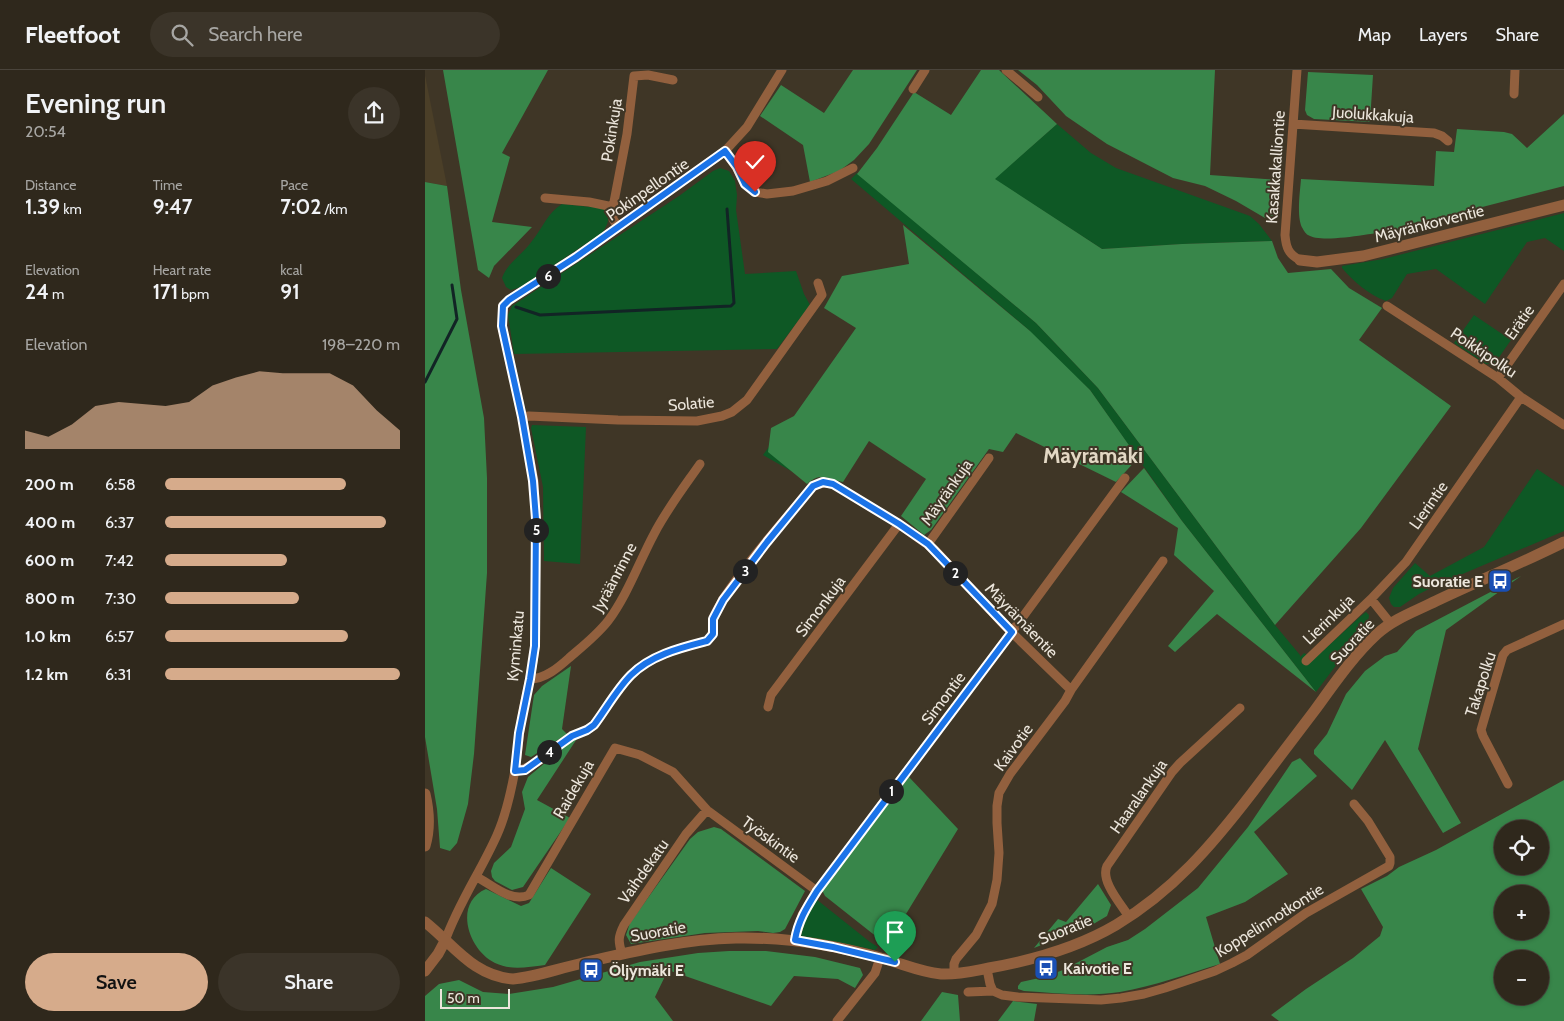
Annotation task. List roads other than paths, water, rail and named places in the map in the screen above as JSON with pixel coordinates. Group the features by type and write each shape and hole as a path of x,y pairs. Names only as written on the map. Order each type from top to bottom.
{"street":[{"name":"Pokinpellontie","path":"503,306 509,300 618,228 725,151 747,127 782,70"},
{"path":"913,89 925,70"},
{"path":"1005,70 1039,97"},
{"name":"Kasakkakalliontie","path":"1297,70 1285,235 1289,252 1300,260"},
{"path":"1514,94 1515,70"},
{"name":"Pokinkuja","path":"618,228 613,219 613,207 627,134 634,76 673,80"},
{"name":"Juolukkakuja","path":"1293,124 1434,133 1449,141"},
{"path":"725,151 737,167 745,184 755,192 767,194 793,190 827,181 853,168"},
{"path":"545,198 589,202 613,207"},
{"name":"Mäyränkorventie","path":"1300,260 1317,262 1371,254 1564,205"},
{"name":"Solatie","path":"522,417 697,421 732,412 747,400 822,295 818,283"},
{"name":"Erätie","path":"1498,378 1564,284"},
{"name":"Kyminkatu","path":"425,971 445,941 451,924 477,877 505,814 515,771 522,714 535,646 536,519 533,481 522,417 502,326 503,306"},
{"name":"Poikkipolku","path":"1387,306 1498,378 1521,397 1564,425"},
{"name":"Lierintie","path":"1371,599 1406,562 1521,397"},
{"name":"Mäyränkuja","path":"928,544 989,458"},
{"name":"Jyräänrinne","path":"530,679 541,678 560,666 601,630 609,620 670,506 701,464"},
{"name":"Simontie","path":"795,940 802,915 817,891 1125,478"},
{"name":"Mäyrämäentie","path":"515,771 525,770 572,736 594,725 630,676 649,662 679,648 707,641 711,638 715,613 723,600 813,486 823,482 833,484 928,544 1012,632 1071,690"},
{"name":"Simonkuja","path":"768,707 771,695 899,524"},
{"name":"Suoratie","path":"425,922 475,966 490,974 505,978 519,978 622,954 687,942 735,938 795,940 880,958 929,972 954,974 1026,961 1058,951 1094,936 1129,917 1176,881 1204,852 1235,814 1353,660 1378,632 1497,573 1563,547"},
{"name":"Kaivotie","path":"954,974 954,964 957,958 976,935 991,904 997,880 999,853 997,806 999,793 1010,774 1065,701 1163,561"},
{"path":"1371,599 1391,624"},
{"name":"Lierinkuja","path":"1305,661 1371,599"},
{"name":"Takapolku","path":"1508,784 1482,734 1482,727 1503,655 1507,650 1564,624"},
{"name":"Haaralankuja","path":"1129,917 1107,882 1105,873 1107,866 1172,772 1240,708"},
{"name":"Raidekuja","path":"477,877 515,897 529,895 615,748 640,755 673,772 707,810"},
{"path":"425,794 428,827 425,846"},
{"name":"Koppelinnotkontie","path":"993,991 1002,995 1017,997 1101,1000 1121,998 1144,994 1191,980 1232,963 1255,950 1306,913 1389,866 1391,863 1390,856 1368,821 1354,804"},
{"name":"Työskintie","path":"707,810 817,891"},
{"name":"Vaihdekatu","path":"622,954 618,942 624,925 686,834 707,810"},
{"path":"837,1021 875,973 880,958"},
{"path":"968,992 993,991 987,968"}],"waterway":[{"path":"516,307 540,315 731,306 734,303 727,209"},
{"path":"425,382 457,319 452,285"}],"place":[{"name":"Suoratie E","path":"1500,581"},
{"name":"Kaivotie E","path":"1046,968"},
{"name":"Öljymäki E","path":"591,970"}],"district":[{"name":"Mäyrämäki","path":"1093,456"}]}
